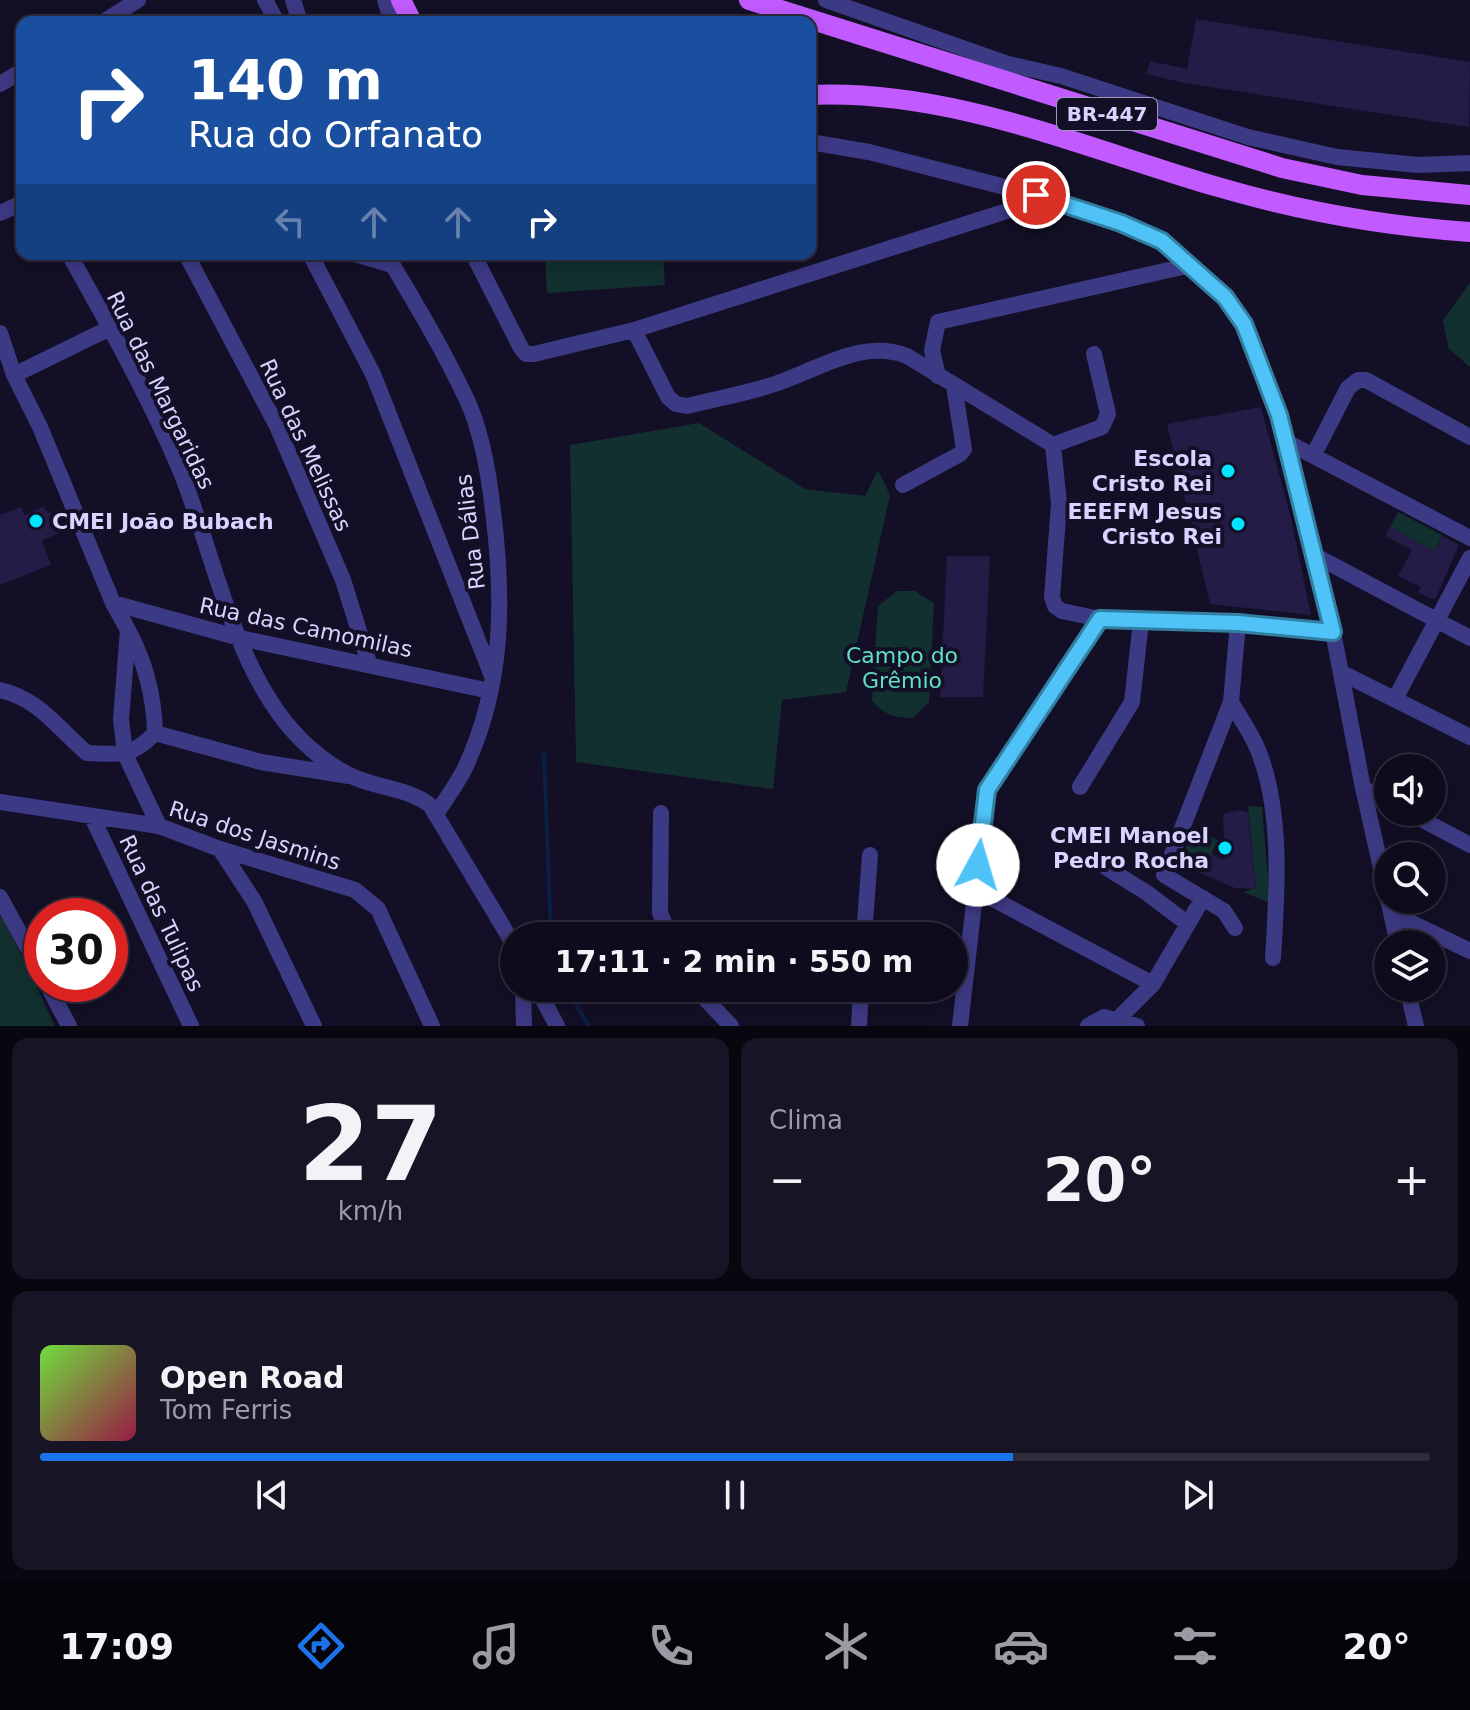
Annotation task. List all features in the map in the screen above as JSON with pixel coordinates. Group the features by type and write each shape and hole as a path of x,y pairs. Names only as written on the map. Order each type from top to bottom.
{"main road":[{"name":"BR-447","path":"750,1 798,16"},
{"name":"BR-447","path":"816,22 1282,168 1362,185 1470,195"},
{"name":"BR-447","path":"816,95 895,99 991,116 1263,200 1355,219 1470,232"}],"street":[{"path":"113,16 138,0"},
{"path":"826,0 1008,64 1061,76 1248,137 1337,157 1418,165 1470,163"},
{"path":"816,143 869,152 1036,195 1121,223 1162,241 1225,297 1244,324 1258,356 1285,441 1333,632 1375,842"},
{"path":"476,260 526,354 534,354 634,330 1016,208 1036,195"},
{"name":"Rua das Margaridas","path":"72,260 110,328 179,469 257,677 277,712 310,748 355,777"},
{"name":"Rua das Melissas","path":"189,260 277,426 343,580 369,663"},
{"path":"313,260 373,374 491,684"},
{"name":"Rua Dálias","path":"390,260 468,400 490,487 499,556 502,619 479,735 464,770 436,814"},
{"path":"938,376 932,350 938,322 1191,265"},
{"path":"14,375 110,328"},
{"path":"634,330 668,397 676,404 687,406 772,385 846,356 876,349 893,350 1053,445"},
{"path":"0,333 14,375 40,427 113,603 144,659 154,707 155,733 138,751 125,754 87,753 39,706 0,690"},
{"path":"1053,445 1102,427 1107,422 1108,414 1094,354"},
{"path":"1314,454 1348,388 1358,380 1366,380 1470,437"},
{"path":"903,485 964,449 954,386"},
{"path":"1285,441 1470,538"},
{"path":"1053,445 1059,504 1052,597 1055,606 1062,611 1100,619 1238,623 1333,632"},
{"path":"1314,555 1470,638"},
{"path":"1395,699 1470,558"},
{"name":"Rua das Camomilas","path":"113,603 240,638 491,684"},
{"path":"960,1026 987,790 1100,619"},
{"path":"1080,787 1132,702 1141,621"},
{"path":"1147,893 1164,875 1231,702 1238,623"},
{"path":"128,630 121,719 125,754 159,826"},
{"path":"1342,673 1470,737"},
{"path":"1231,702 1259,750 1272,807 1277,890 1273,958"},
{"path":"155,733 261,762 355,777 420,797 436,814 500,922"},
{"path":"1363,788 1374,794"},
{"name":"Rua dos Jasmins","path":"0,802 93,819 159,826 220,849 355,890 378,909 432,1026"},
{"path":"661,813 660,913 664,922"},
{"name":"Rua das Tulipas","path":"93,819 191,1026"},
{"path":"1434,826 1470,845"},
{"path":"220,849 254,901 314,1026"},
{"path":"865,922 870,855"},
{"path":"1107,868 1188,924"},
{"path":"1164,875 1224,911 1235,928"},
{"path":"976,890 1153,984"},
{"path":"0,897 24,941"},
{"path":"1118,1019 1153,984 1203,898"},
{"path":"1393,914 1470,951"},
{"path":"56,1002 69,1026"},
{"path":"523,1002 524,1026"},
{"path":"544,1002 557,1026"},
{"path":"708,1002 731,1026"},
{"path":"859,1026 860,1002"},
{"path":"1410,1002 1416,1026"},
{"path":"1088,1026 1104,1017 1137,1026"}],"green space":[{"path":"545,260 663,260 665,285 547,293"},
{"path":"1470,282 1470,367 1449,349 1443,321"},
{"path":"699,423 805,489 865,496 878,470 890,495 846,692 782,700 773,789 576,762 570,445"},
{"path":"1398,512 1442,535 1434,551 1390,527"},
{"name":"Campo do Grêmio","path":"897,591 915,591 934,603 929,702 913,718 890,715 872,700 878,606"},
{"path":"1248,806 1262,807 1270,903 1243,892 1256,888"},
{"path":"1194,828 1218,840 1202,874 1179,864"},
{"path":"0,910 24,961 24,1002 44,1002 55,1026 0,1026"}],"building":[{"path":"1196,19 1470,62 1469,127 1184,83 1146,74 1150,61 1187,69"},
{"name":"Escola Cristo Rei","path":"1261,407 1291,518 1311,615 1210,604 1167,424"},
{"path":"21,507 24,515 43,507 49,513 54,512 59,533 42,541 51,565 0,585 0,515"},
{"path":"1390,527 1434,551 1442,536 1459,545 1436,598 1431,599 1418,592 1421,587 1398,576 1412,550 1385,536"},
{"path":"947,556 990,556 983,697 940,697"},
{"path":"1239,810 1248,812 1256,889 1235,888 1202,874 1211,854 1225,860 1223,814"}],"waterway":[{"path":"544,755 550,922"},
{"path":"574,1002 589,1026"}],"place":[{"name":"Escola Cristo Rei","path":"1228,471"},
{"name":"CMEI João Bubach","path":"36,521"},
{"name":"EEEFM Jesus Cristo Rei","path":"1238,524"},
{"name":"CMEI Manoel Pedro Rocha","path":"1225,848"}],"route":[{"path":"978,865 987,790 1100,619 1238,623 1333,632 1279,415 1244,324 1225,297 1162,241 1121,223 1036,195"}]}
